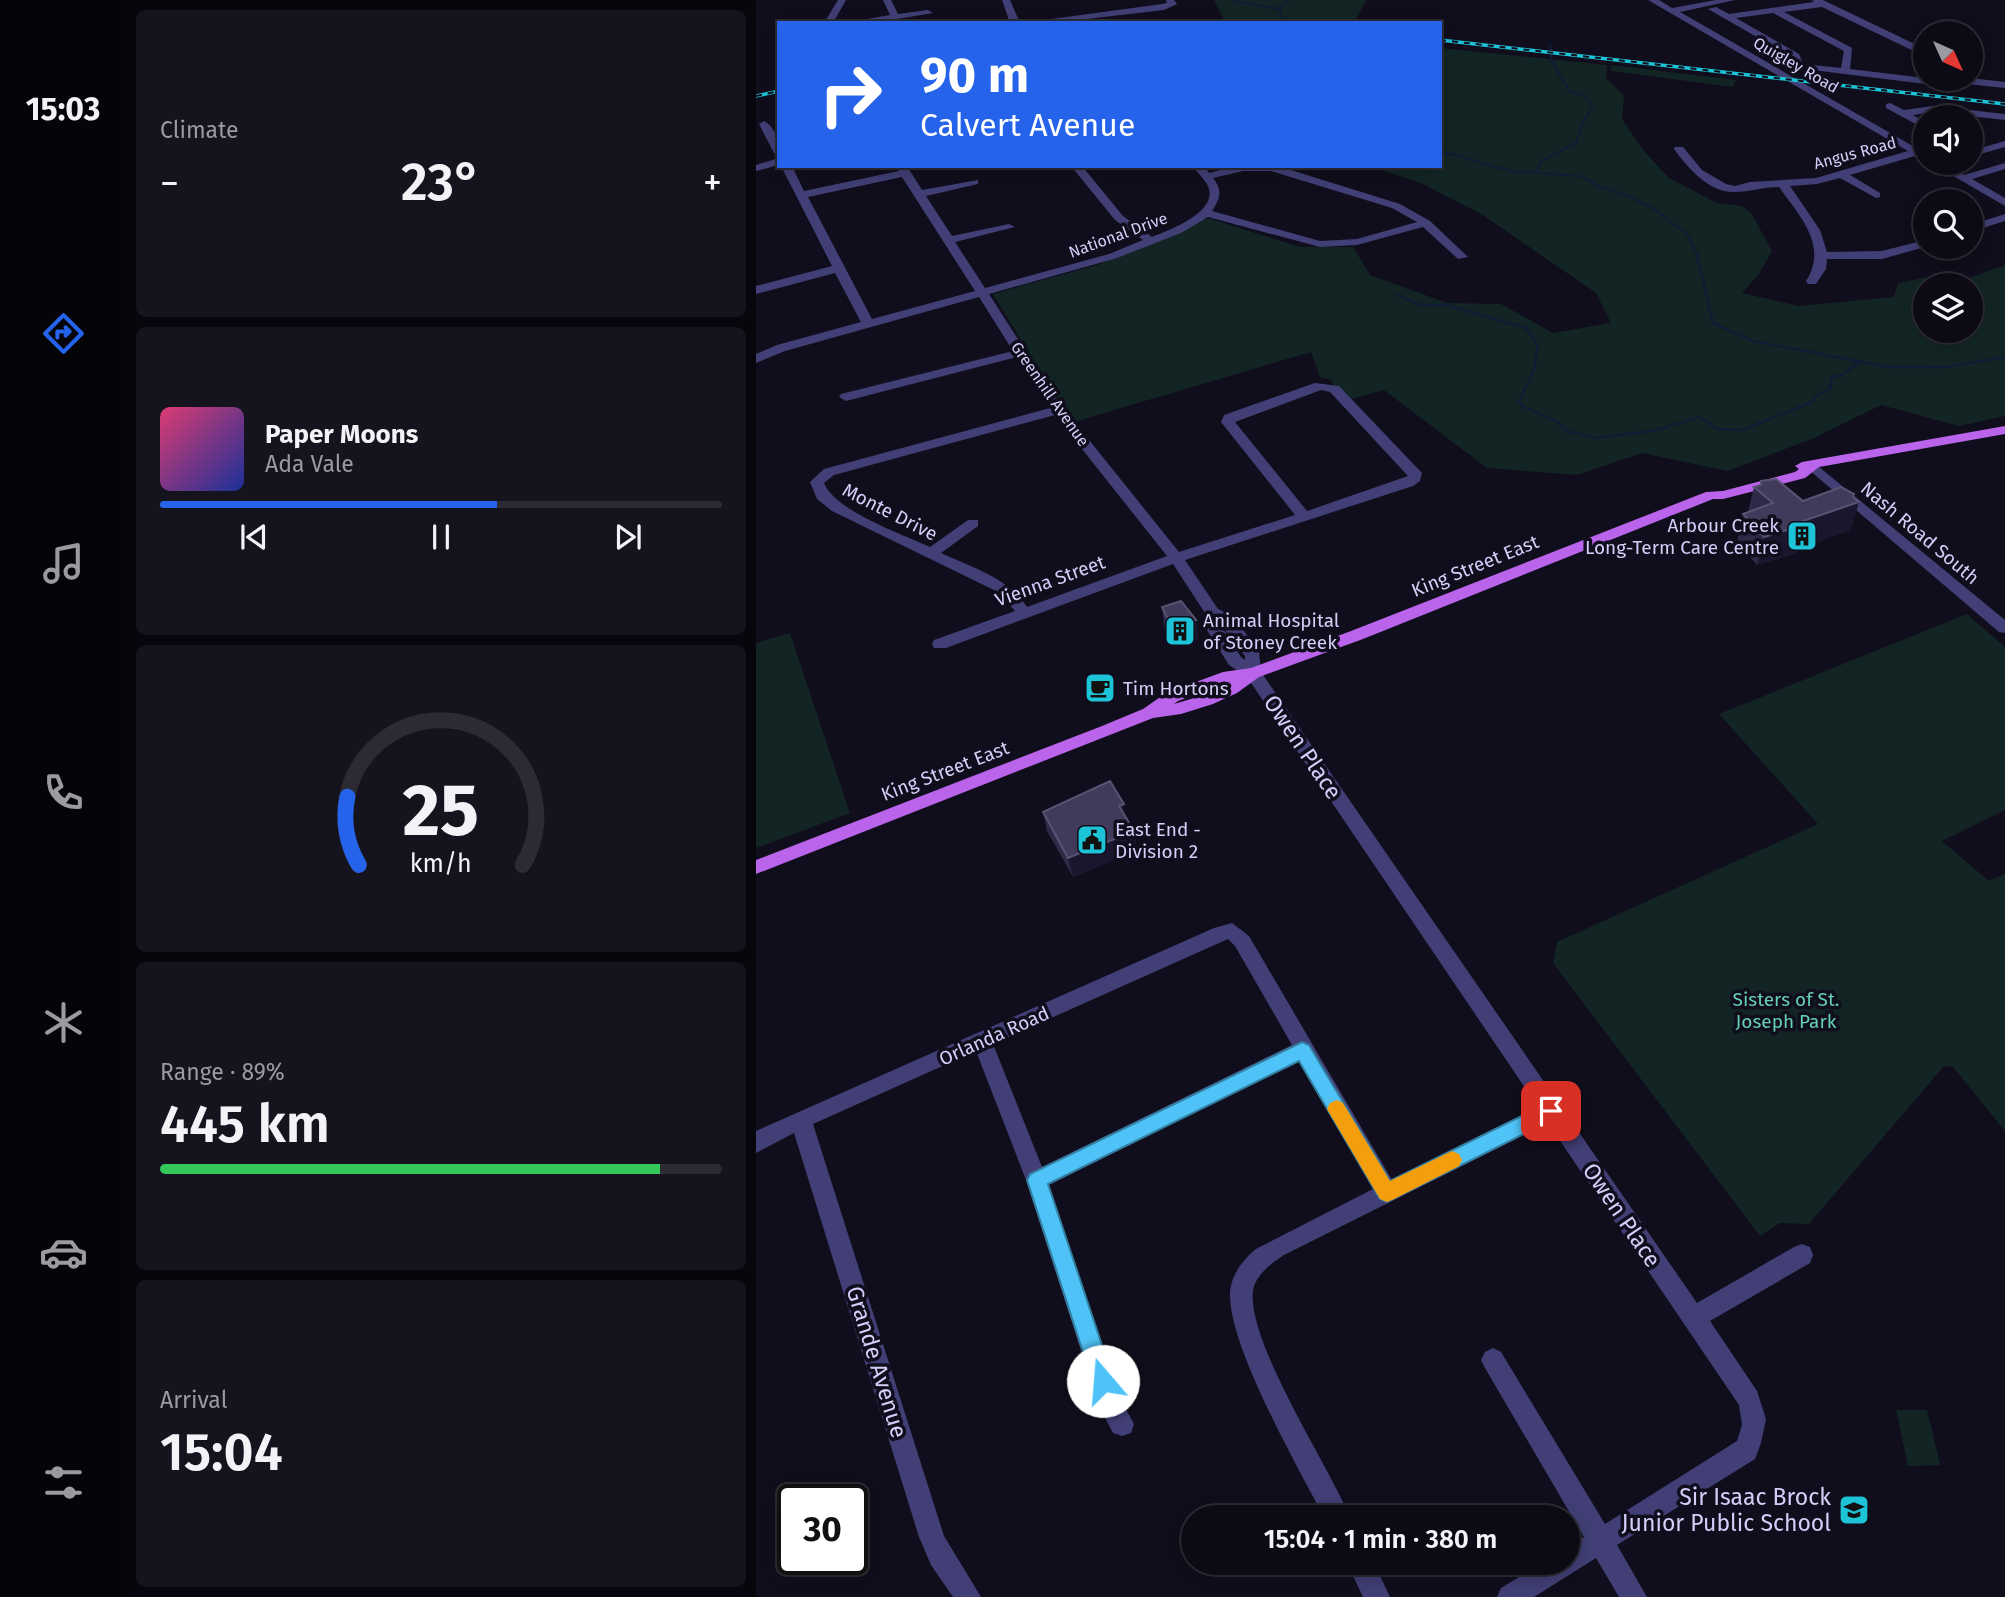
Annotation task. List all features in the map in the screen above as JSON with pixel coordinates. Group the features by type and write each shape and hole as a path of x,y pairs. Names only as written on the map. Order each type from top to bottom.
{"main road":[{"name":"King Street East","path":"756,867 1149,713 1180,709 1238,688 1253,673 1711,495 1723,495 1800,475 1813,466 2005,430"}],"street":[{"path":"829,21 842,0"},
{"path":"887,0 895,17"},
{"path":"864,21 895,17 930,18 925,0"},
{"path":"1006,0 1014,21"},
{"name":"Quigley Road","path":"1652,0 1913,150"},
{"path":"1671,11 1731,0"},
{"path":"1727,17 1819,2 1913,51"},
{"path":"1037,21 1093,11 1170,3"},
{"path":"1713,9 1796,56 1799,66 1913,80"},
{"path":"1774,10 1849,50 1845,71"},
{"path":"1733,47 1768,39"},
{"path":"1907,79 1909,68"},
{"path":"1983,83 2005,86"},
{"path":"1890,106 1913,119"},
{"path":"1903,113 1925,108 2005,117"},
{"path":"776,121 760,125 777,150"},
{"path":"1983,150 2005,144"},
{"path":"1679,149 1698,172 1723,187 1735,189 1735,205"},
{"name":"Angus Road","path":"1735,189 1817,181 1913,157"},
{"path":"1983,158 2001,167"},
{"path":"756,167 777,162"},
{"path":"1968,177 2001,167"},
{"path":"787,168 867,324"},
{"path":"1078,168 1119,218 1152,240"},
{"path":"1200,168 1208,176 1215,192 1205,213 1320,244 1357,242 1426,223"},
{"path":"1208,176 1242,168 1272,168 1396,206 1426,223 1462,257"},
{"path":"801,195 903,170"},
{"name":"Greenhill Avenue","path":"903,170 1058,410 1176,558 1213,613 1210,624 1235,661 1253,673"},
{"path":"1841,174 1876,195"},
{"path":"1963,175 2005,193"},
{"path":"1968,177 2005,203"},
{"path":"918,194 974,182"},
{"path":"1782,183 1817,235 1822,256 1819,273 1812,281"},
{"name":"National Drive","path":"983,292 1102,260 1182,229 1205,213"},
{"path":"1983,225 2005,217"},
{"path":"949,240 1009,227"},
{"path":"1822,256 1882,254 1913,246"},
{"path":"756,290 839,268"},
{"path":"756,359 781,348 983,292"},
{"path":"846,397 1019,353"},
{"name":"Vienna Street","path":"940,644 1176,558 1304,517 1415,478 1415,472 1334,389 1327,386 1320,386 1229,418 1228,422 1304,517"},
{"name":"Monte Drive","path":"1024,614 1014,598 1003,589 836,508 822,496 817,482 829,472 1058,410"},
{"name":"Nash Road South","path":"1813,466 2005,628"},
{"path":"930,554 973,523"},
{"name":"Owen Place","path":"1253,673 1749,1399 1755,1417 1754,1435 1746,1450 1580,1554"},
{"name":"Orlanda Road","path":"756,1143 1211,937 1232,931 1242,941 1302,1050"},
{"path":"982,1041 1037,1180 1111,1406 1122,1424"},
{"path":"1037,1180 1302,1050 1387,1192"},
{"path":"1332,1505 1249,1336 1240,1294 1247,1273 1260,1257 1551,1111"},
{"name":"Grande Avenue","path":"801,1121 932,1537 940,1556 968,1597"},
{"path":"1692,1319 1802,1255"},
{"path":"1493,1360 1634,1597"},
{"path":"1366,1575 1377,1597"},
{"name":"Owen Place","path":"1510,1597 1546,1575"}],"green space":[{"path":"1214,0 1366,0 1355,21 1224,20"},
{"path":"1442,48 1607,65 1606,78 1624,96 1622,119 1643,150 1669,178 1717,203 1741,206 1751,213 1772,251 1759,274 1742,293 1798,306 1894,297 1898,283 1913,280 1913,343 1983,343 1983,273 2005,265 2005,416 1959,426 1881,405 1814,438 1728,471 1642,453 1577,475 1487,468 1384,390 1348,400 1335,389 1331,380 1320,377 1311,352 1077,421 1059,402 993,294 1097,265 1199,219 1211,219 1300,247 1353,247 1370,275 1447,303 1501,304 1553,333 1611,323 1596,293 1483,215 1421,183 1375,168 1442,168"},
{"path":"1611,65 1736,80 1733,87 1611,71"},
{"name":"Sisters of St. Joseph Park","path":"1967,614 2005,647 2005,810 1942,841 1989,881 2005,874 2005,1131 1953,1067 1944,1066 1809,1224 1780,1223 1760,1236 1553,963 1557,942 1818,824 1719,714"},
{"path":"790,633 850,813 756,848 756,643"},
{"path":"1896,1410 1927,1410 1940,1465 1908,1466"}],"building":[{"path":"1776,479 1803,501 1841,487 1854,494 1853,497 1859,502 1800,522 1804,525 1764,537 1743,514 1773,503 1754,487 1761,485 1761,481"},
{"path":"1181,601 1196,620 1171,626 1162,607"},
{"name":"East End - Division 2","path":"1110,781 1124,804 1119,806 1134,831 1068,858 1043,812"}],"waterway":[{"path":"1279,9 1289,0"},
{"path":"1234,1 1279,9"},
{"path":"1279,9 1283,21"},
{"path":"1550,44 1551,51"},
{"path":"1535,173 1541,161 1576,143 1582,124 1593,106 1584,95 1569,92 1550,53"},
{"path":"1442,152 1511,171 1535,173"},
{"path":"1535,173 1580,176 1653,208 1687,234 1698,257"},
{"path":"1697,256 1713,323 1753,341 1859,361"},
{"path":"1397,295 1421,305 1446,305 1526,328 1538,346 1534,370 1519,401 1522,406 1556,421 1566,431 1596,438 1657,430 1699,417 1718,429 1742,430 1812,402 1816,396 1830,389 1832,377 1842,375 1859,361"},
{"path":"1859,361 1888,367 1947,367 2005,357"}],"railway":[{"path":"1442,40 2005,104"},
{"path":"756,96 777,91"}],"slow traffic":[{"path":"1337,1109 1387,1192 1452,1160"}],"place":[{"name":"Arbour Creek Long-Term Care Centre","path":"1802,536"},
{"name":"Animal Hospital of Stoney Creek","path":"1180,631"},
{"name":"Tim Hortons","path":"1100,688"},
{"name":"East End - Division 2","path":"1092,840"},
{"name":"Sir Isaac Brock Junior Public School","path":"1854,1510"}],"route":[{"path":"1103,1381 1037,1180 1302,1050 1387,1192 1551,1111"}]}
